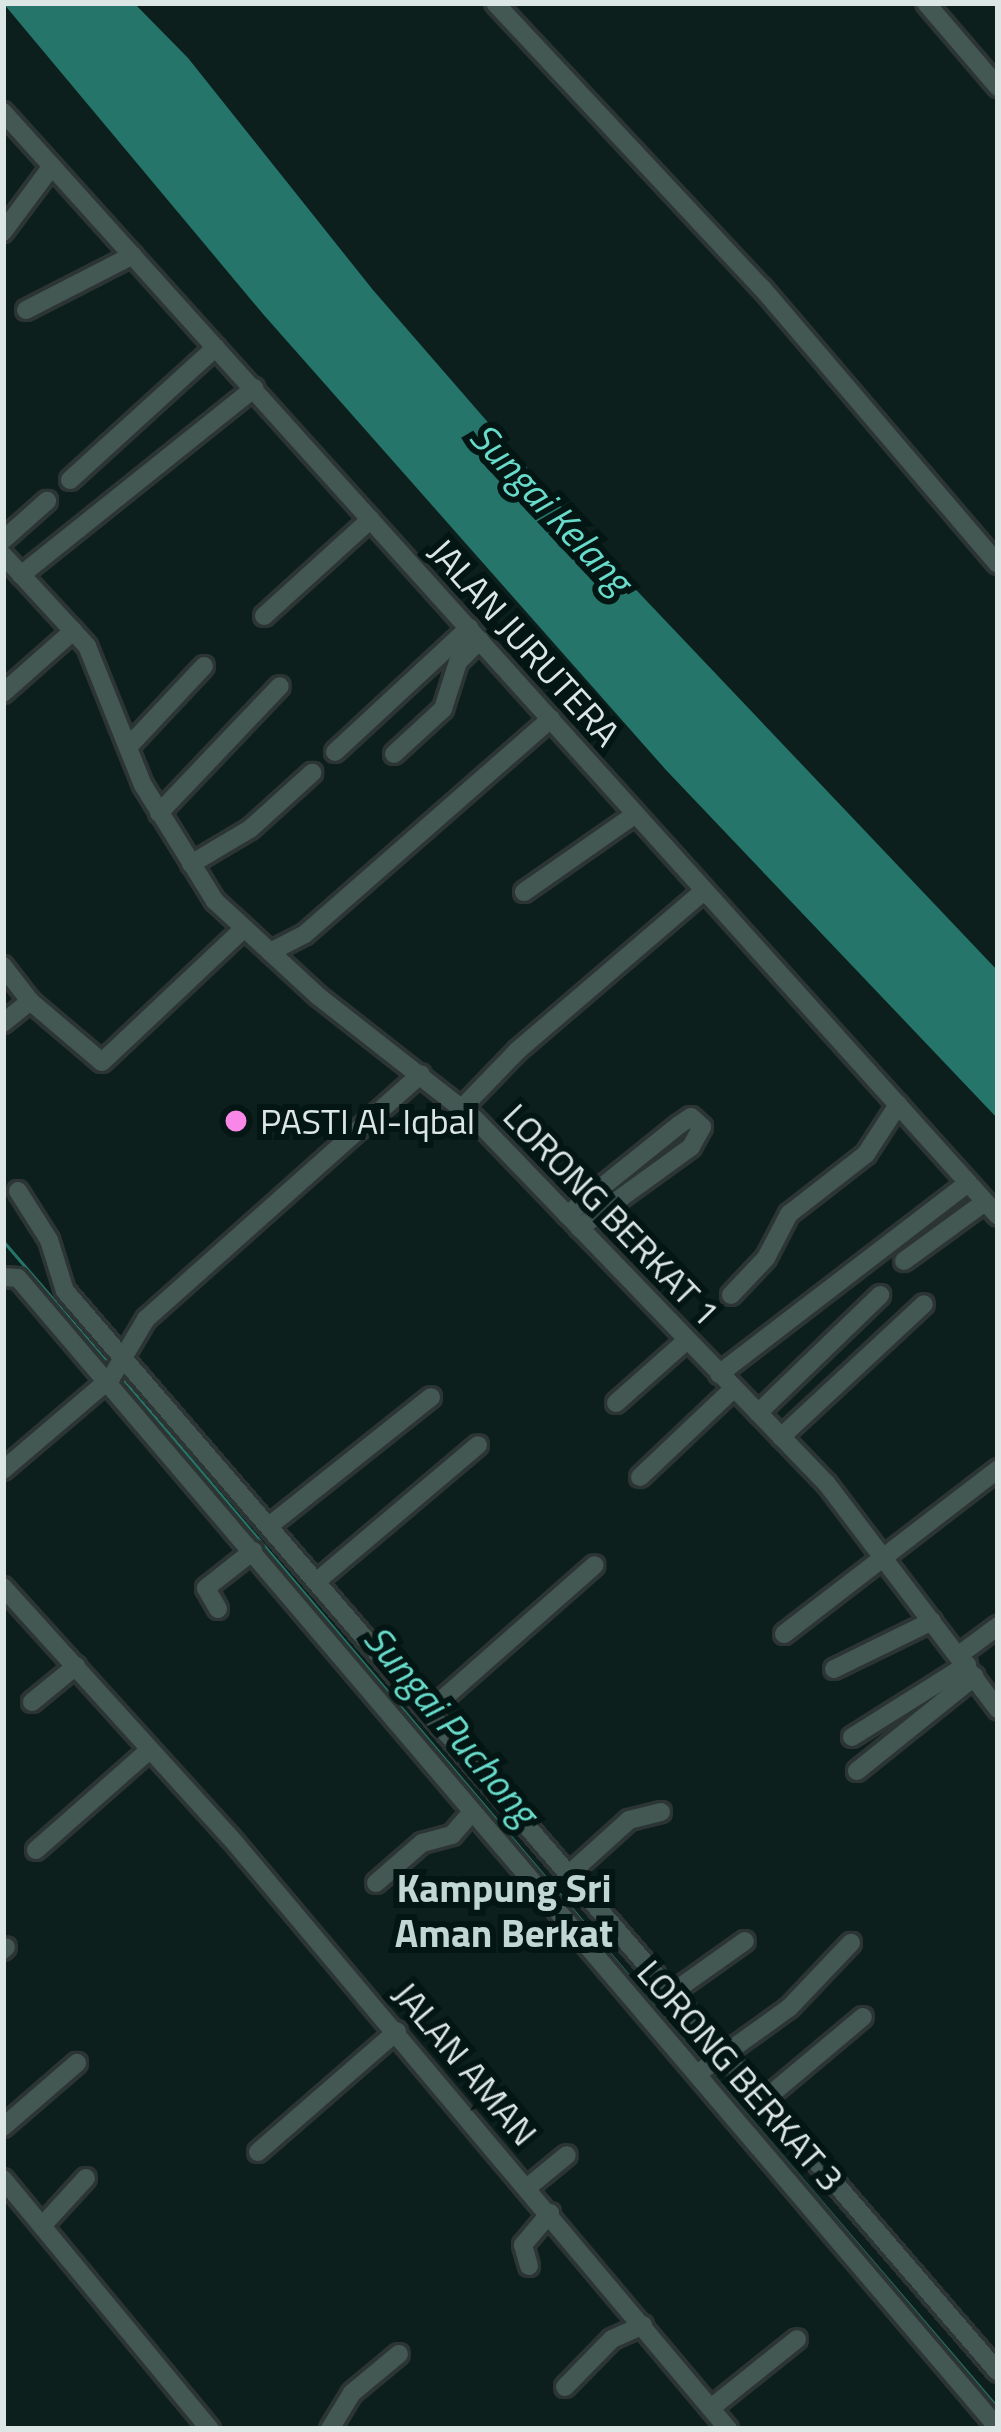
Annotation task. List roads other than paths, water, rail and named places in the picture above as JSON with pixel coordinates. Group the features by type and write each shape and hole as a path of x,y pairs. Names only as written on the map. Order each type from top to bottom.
{"street":[{"path":"495,3 762,288 998,564"},
{"path":"926,3 998,87"},
{"name":"JALAN JURUTERA","path":"6,122 52,166 254,388 992,1209"},
{"path":"3,232 52,166"},
{"path":"26,310 133,255"},
{"path":"70,480 216,347"},
{"path":"21,575 152,462 254,388"},
{"path":"3,540 46,501"},
{"path":"264,616 371,519"},
{"name":"LORONG BERKAT 1","path":"3,555 73,631 159,813 191,864 243,929 463,1107 782,1437 885,1554 998,1709"},
{"path":"3,693 73,631"},
{"path":"335,752 474,634"},
{"path":"394,754 443,709 458,662 474,634"},
{"path":"128,747 204,665"},
{"path":"159,813 280,686"},
{"path":"270,952 305,934 550,719"},
{"path":"191,864 250,829 312,773"},
{"path":"524,892 636,814"},
{"path":"463,1107 517,1051 704,891"},
{"path":"3,966 29,1001 88,1056 108,1061 243,929"},
{"path":"3,1023 29,1001"},
{"path":"3,1470 116,1371 146,1319 421,1074"},
{"path":"730,1294 766,1258 789,1214 866,1154 898,1105"},
{"path":"691,1117 702,1126 692,1147 573,1222 691,1117"},
{"path":"640,1477 726,1381 968,1183"},
{"path":"18,1191 49,1240 65,1291 116,1371"},
{"path":"904,1262 992,1209"},
{"path":"3,1277 18,1278 269,1526 719,2056 764,2100 998,2372"},
{"path":"758,1413 880,1294"},
{"path":"782,1437 924,1304"},
{"path":"616,1402 687,1340"},
{"name":"LORONG BERKAT 3","path":"116,1371 253,1551 998,2428"},
{"path":"269,1526 431,1397"},
{"path":"316,1582 478,1445"},
{"path":"784,1634 998,1468"},
{"path":"218,1609 206,1588 253,1551"},
{"path":"399,1721 425,1707 595,1565"},
{"name":"JALAN AMAN","path":"3,1587 397,2032 728,2429"},
{"path":"834,1669 932,1621"},
{"path":"857,1771 967,1665 998,1626"},
{"path":"356,1669 376,1652"},
{"path":"852,1737 967,1665"},
{"path":"32,1702 76,1666"},
{"path":"36,1850 147,1752"},
{"path":"376,1883 422,1844 452,1835 472,1812"},
{"path":"566,1876 629,1820 661,1812"},
{"path":"517,1864 540,1846"},
{"path":"669,1995 745,1940"},
{"path":"698,2072 789,2008 851,1943"},
{"path":"764,2100 862,2017"},
{"path":"258,2152 397,2032"},
{"path":"3,2127 77,2063"},
{"path":"528,2187 567,2155"},
{"path":"42,2226 86,2177"},
{"path":"3,2179 206,2428"},
{"path":"530,2266 523,2245 550,2212"},
{"path":"565,2387 612,2339 643,2325"},
{"path":"711,2408 797,2339"},
{"path":"330,2429 352,2393 399,2354"}],"water":[{"name":"Sungai Kelang","path":"3,3 134,3 188,58 373,290 603,555 998,971 998,1119 666,770 263,314"}],"waterway":[{"name":"Sungai Puchong","path":"3,1241 110,1365"},
{"name":"Sungai Puchong","path":"120,1376 700,2060"},
{"name":"Sungai Puchong","path":"710,2072 998,2408"}],"place":[{"name":"PASTI Al-Iqbal","path":"236,1121"}],"district":[{"name":"Kampung Sri Aman Berkat","path":"504,1912"}]}
